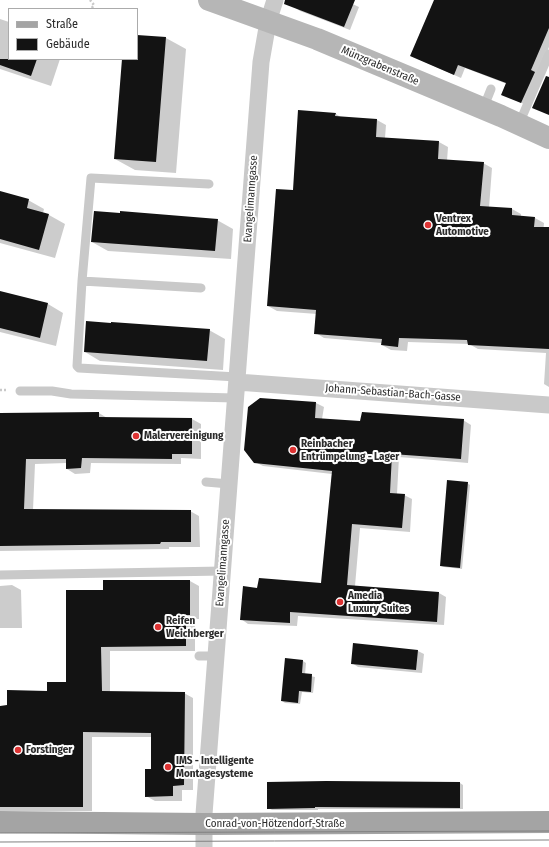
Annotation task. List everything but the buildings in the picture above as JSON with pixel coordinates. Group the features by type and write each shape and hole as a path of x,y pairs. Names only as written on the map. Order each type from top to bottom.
{"main road":[{"name":"Münzgrabenstraße","path":"209,0 487,99 519,124 549,138"},
{"name":"Conrad-von-Hötzendorf-Straße","path":"0,822 204,824 549,822"}],"street":[{"name":"Evangelimanngasse","path":"204,847 204,814 261,62 268,22 275,0"},
{"name":"Johann-Sebastian-Bach-Gasse","path":"236,386 549,406"}],"lane":[{"path":"519,124 549,54"},
{"path":"209,184 91,178 82,281 77,364 79,368 236,386"},
{"path":"82,281 201,288"},
{"path":"20,391 71,394 236,386"},
{"path":"206,482 229,484"},
{"path":"0,575 222,571"},
{"path":"199,656 216,656"}],"path":[{"path":"90,0 94,5 92,8"}],"tram line":[{"path":"0,833 549,831"},
{"path":"0,842 549,840"}],"place":[{"name":"Ventrex Automotive","path":"428,225"},
{"name":"Malervereinigung","path":"136,436"},
{"name":"Reinbacher Entrümpelung - Lager","path":"293,450"},
{"name":"Amedia Luxury Suites","path":"340,602"},
{"name":"Reifen Weichberger","path":"158,627"},
{"name":"Forstinger","path":"18,750"},
{"name":"IMS - Intelligente Montagesysteme","path":"168,767"}]}
